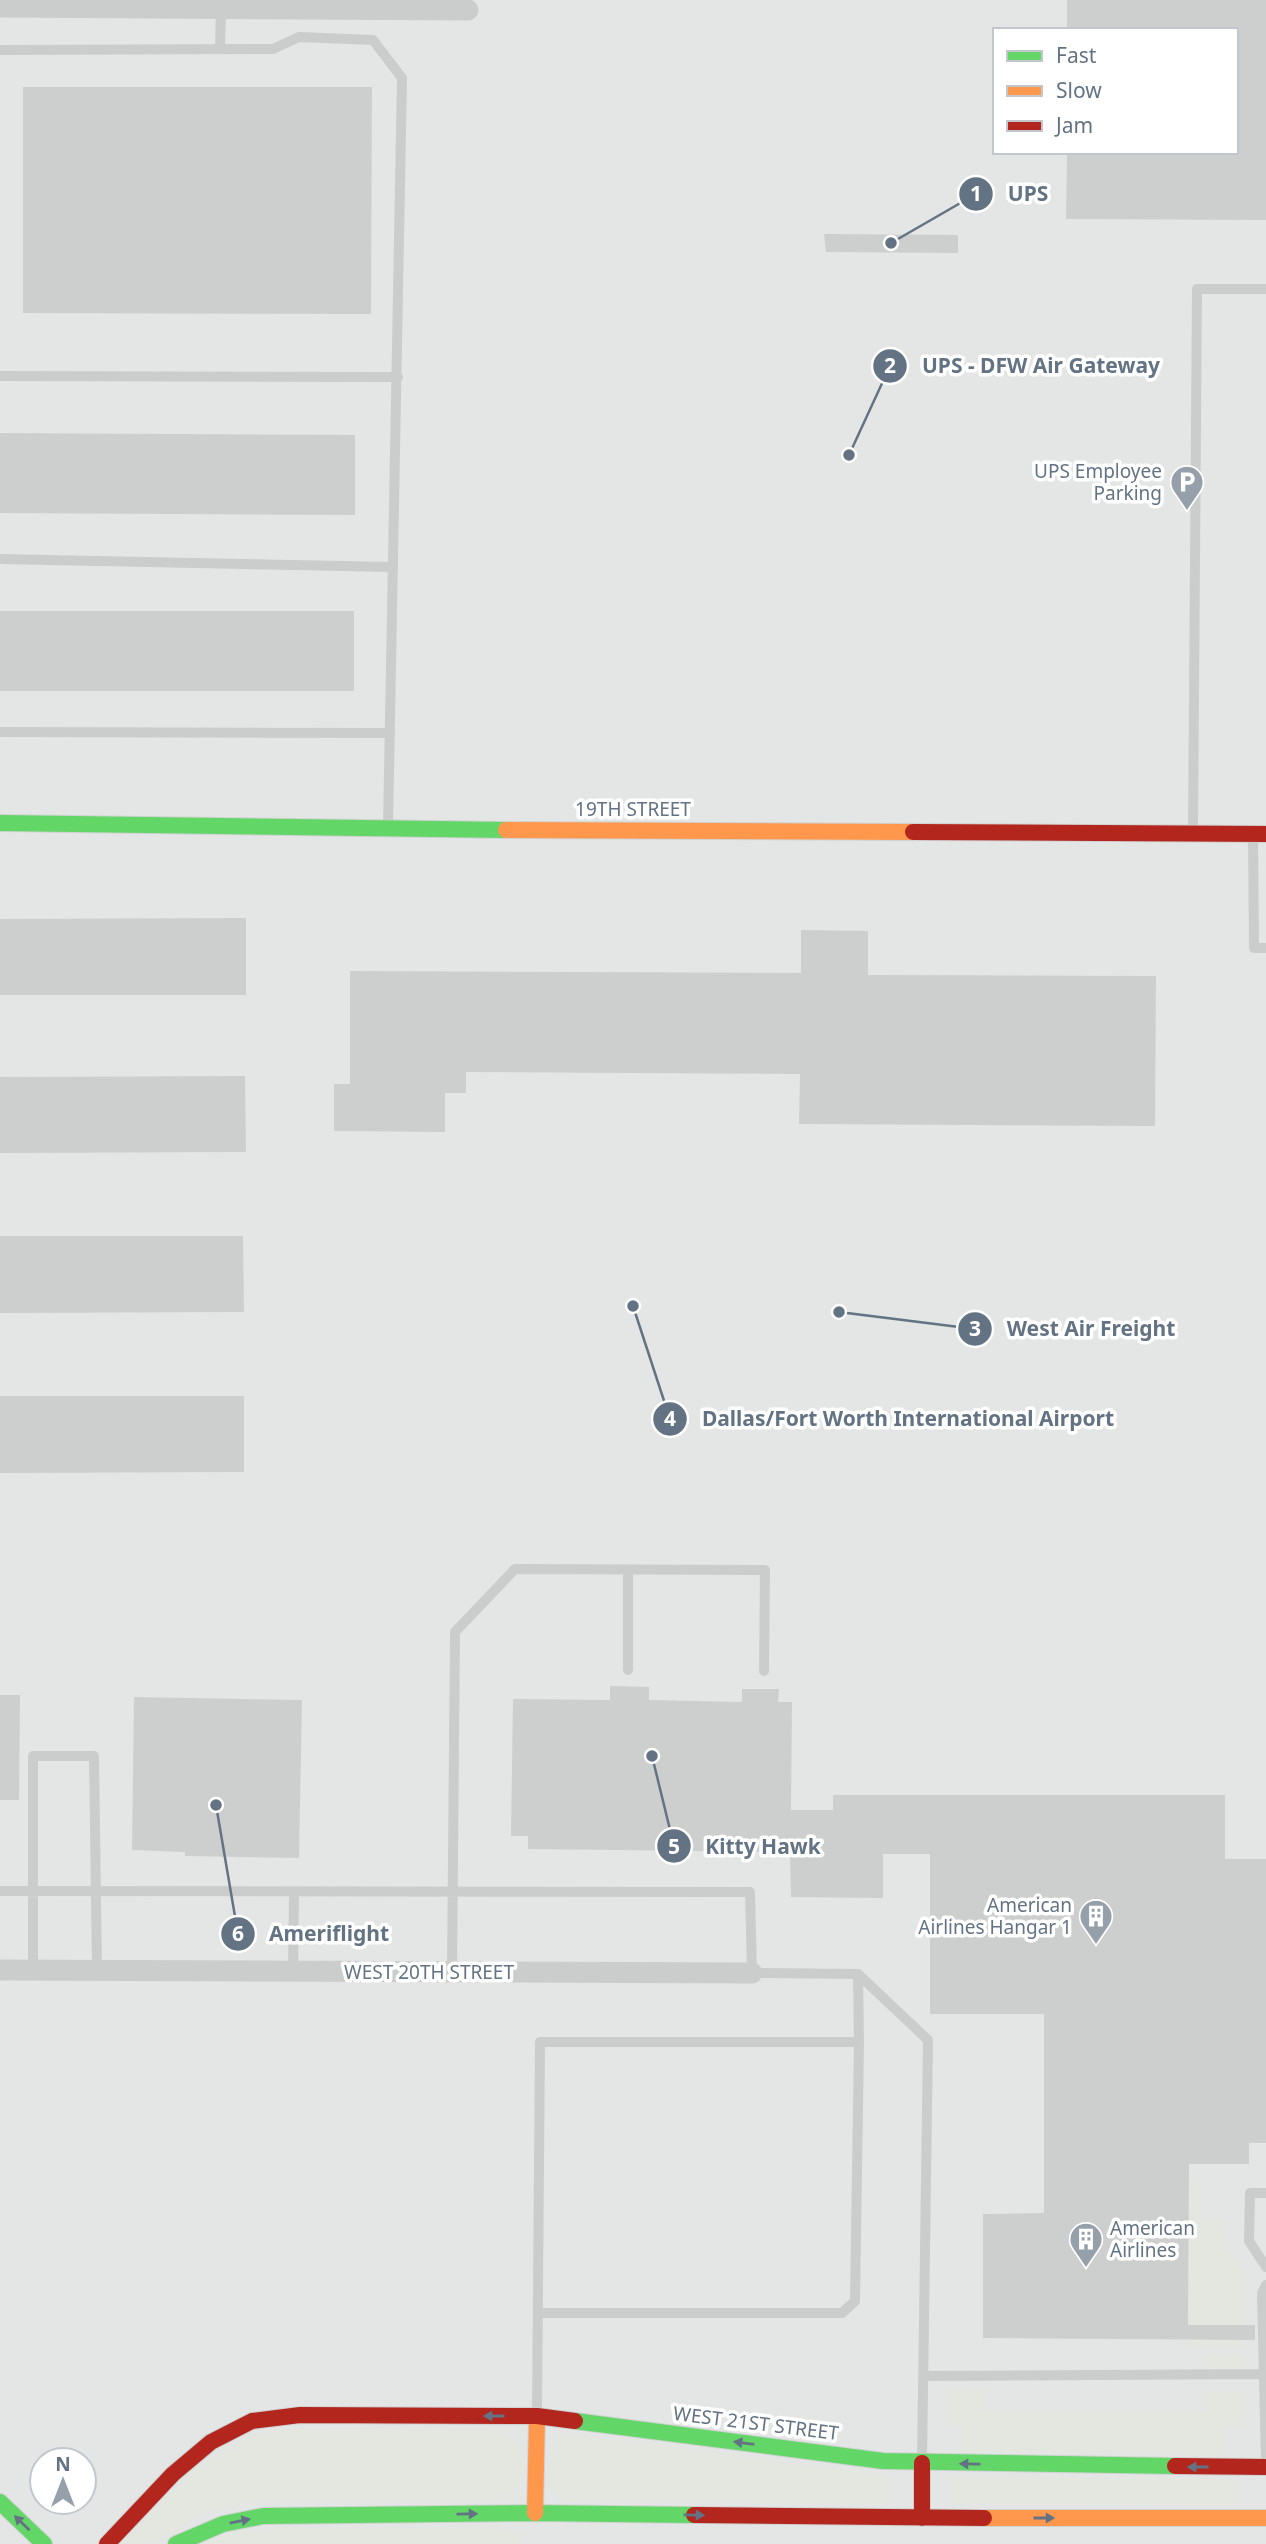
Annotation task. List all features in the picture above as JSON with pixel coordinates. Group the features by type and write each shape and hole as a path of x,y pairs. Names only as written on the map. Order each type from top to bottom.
{"street":[{"path":"0,7 75,4 344,5 468,10"},
{"name":"19TH STREET","path":"0,822 388,828 1259,834"},
{"name":"WEST 20TH STREET","path":"0,1970 752,1973"},
{"name":"WEST 21ST STREET","path":"107,2544 173,2474 211,2442 252,2421 300,2415 537,2416 922,2463 1266,2467"},
{"path":"535,2513 537,2416"},
{"path":"922,2463 922,2518"},
{"path":"0,2502 44,2544"},
{"path":"176,2544 223,2524 263,2516 535,2513 922,2518 1266,2518"}],"lane":[{"path":"220,49 221,5"},
{"path":"0,50 272,49 299,37 373,40 402,78 388,828"},
{"path":"1193,834 1197,289 1266,289"},
{"path":"0,376 398,377"},
{"path":"0,559 393,567"},
{"path":"0,732 390,733"},
{"path":"1259,834 1253,898 1254,948 1266,948"},
{"path":"1253,898 1266,898"},
{"path":"452,1972 455,1632 515,1569 765,1570 764,1671"},
{"path":"628,1570 628,1670"},
{"path":"33,1970 33,1756 94,1756 97,1970"},
{"path":"0,1891 750,1892 752,1973"},
{"path":"293,1971 294,1892"},
{"name":"WEST 20TH STREET","path":"752,1973 858,1974"},
{"path":"538,2313 842,2313 855,2301 858,1974"},
{"path":"858,1974 928,2040 922,2463"},
{"path":"537,2416 540,2042 859,2042"},
{"path":"1266,2193 1250,2193 1249,2229 1249,2241 1266,2267"},
{"name":"WEST 21ST STREET","path":"1266,2285 1262,2293 1266,2467"},
{"path":"923,2376 1264,2374"}],"shaded area":[{"path":"0,0 1266,0 1266,2544 0,2544"},
{"path":"1189,2181 1199,2182 1200,2219 1221,2219 1227,2248 1244,2272 1244,2347 1188,2346"},
{"path":"1204,2353 1244,2354 1244,2368 1204,2367"},
{"path":"949,2389 983,2389 984,2412 1204,2412 1204,2392 1243,2392 1244,2419 1240,2426 1223,2427 1222,2455 962,2452 962,2426 948,2425"},
{"path":"279,2429 499,2430 519,2448 524,2470 521,2481 514,2490 490,2502 263,2500 207,2513 181,2525 154,2544 116,2544 195,2469 250,2436"},
{"path":"562,2433 889,2475 890,2503 566,2502 555,2493 550,2484 550,2449"},
{"path":"954,2477 1235,2479 1235,2505 953,2504"},
{"path":"500,2527 514,2532 521,2544 201,2544 239,2530"}],"building":[{"path":"1067,0 1266,0 1266,220 1066,219 1067,154 1238,154 1238,28 1067,28"},
{"path":"23,87 372,87 371,314 23,313"},
{"path":"824,234 958,235 958,253 826,252"},
{"path":"0,433 355,435 355,515 0,513"},
{"path":"0,611 354,611 354,691 0,691"},
{"path":"246,918 246,995 0,995 0,919"},
{"path":"801,930 868,931 868,975 1156,976 1155,1126 799,1124 800,1074 466,1072 466,1093 445,1093 445,1132 334,1131 334,1084 350,1084 350,971 801,973"},
{"path":"245,1076 246,1152 0,1153 0,1077"},
{"path":"0,1236 243,1236 244,1312 0,1313"},
{"path":"0,1396 244,1396 244,1472 0,1473"},
{"path":"610,1686 649,1687 649,1700 742,1702 742,1689 779,1689 778,1702 792,1702 791,1810 833,1810 833,1795 1225,1795 1225,1859 1266,1859 1266,2143 1249,2143 1249,2164 1189,2164 1188,2325 1255,2325 1255,2340 983,2338 983,2214 1044,2213 1044,2014 930,2014 930,1854 883,1854 883,1898 791,1897 790,1852 528,1849 528,1836 511,1836 513,1699 610,1700"},
{"path":"0,1695 20,1695 19,1800 0,1800"},
{"path":"134,1697 302,1700 299,1858 185,1856 185,1852 132,1850"}],"traffic: fast":[{"path":"0,823 506,830"},
{"path":"575,2421 883,2461 1175,2466"},
{"path":"0,2502 44,2544"},
{"path":"176,2544 223,2524 263,2516 535,2513 694,2515"}],"traffic: slow":[{"path":"506,830 913,832"},
{"path":"535,2513 537,2416"},
{"path":"984,2518 1266,2518"}],"traffic: jam":[{"path":"913,832 1266,834"},
{"path":"107,2544 173,2474 211,2442 252,2421 300,2415 537,2416 575,2421"},
{"path":"922,2463 922,2518"},
{"path":"1175,2466 1266,2467"},
{"path":"694,2515 984,2518"}],"place":[{"name":"UPS","path":"891,243"},
{"name":"UPS - DFW Air Gateway","path":"849,455"},
{"name":"UPS Employee Parking","path":"1187,512"},
{"name":"Dallas/Fort Worth International Airport","path":"633,1306"},
{"name":"West Air Freight","path":"839,1312"},
{"name":"Kitty Hawk","path":"652,1756"},
{"name":"Ameriflight","path":"216,1805"},
{"name":"American Airlines Hangar 1","path":"1096,1946"},
{"name":"American Airlines","path":"1086,2269"}]}
